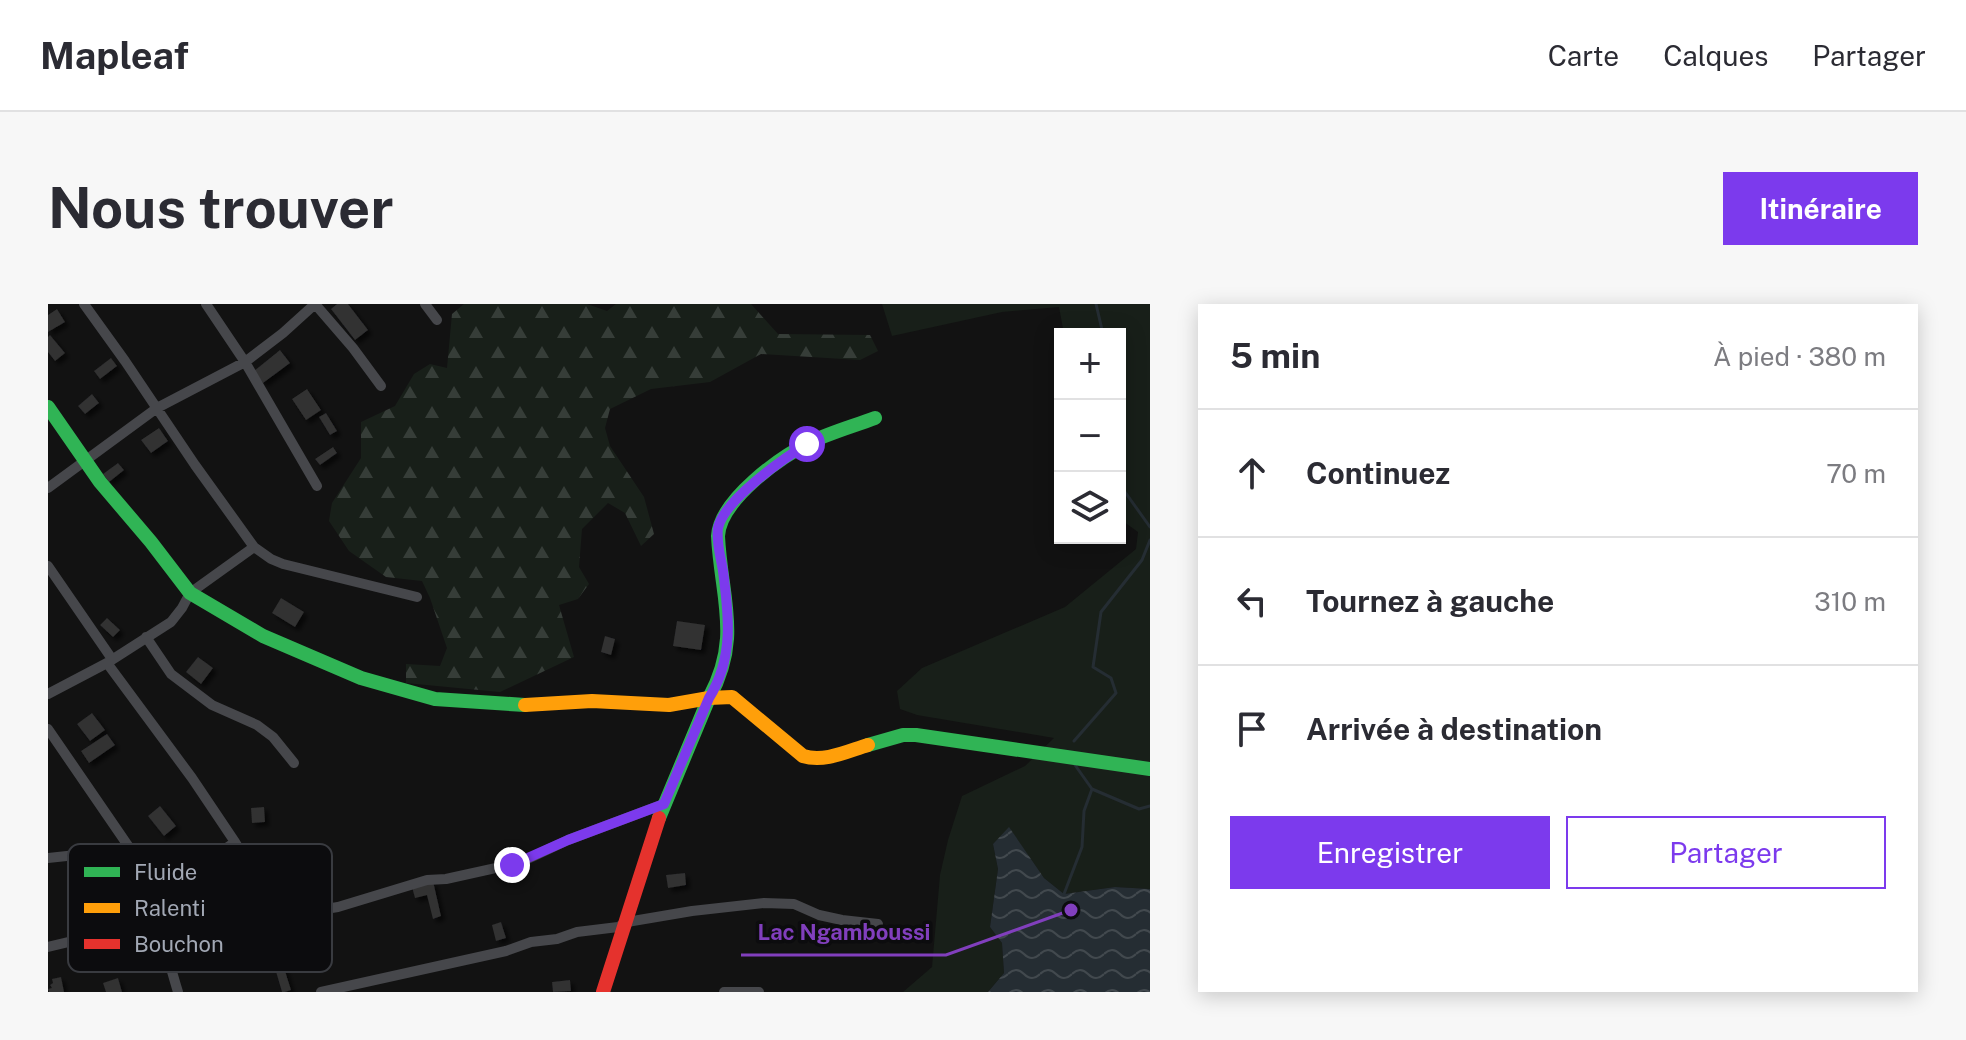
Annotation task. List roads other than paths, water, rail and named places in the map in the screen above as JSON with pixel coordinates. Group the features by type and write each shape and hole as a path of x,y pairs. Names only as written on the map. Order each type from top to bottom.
{"street":[{"path":"84,304 254,547 283,564 417,597"},
{"path":"206,304 245,362 317,486"},
{"path":"48,488 157,408 245,362 315,304 381,386"},
{"path":"425,304 437,320"},
{"path":"48,407 100,482 190,593 263,636 361,678 435,699 495,704 592,701 659,705 732,697 803,756 812,759 903,735 1150,769"},
{"path":"603,992 664,804 709,698 719,683 724,665 729,634 718,528 724,514 737,498 788,456 807,444 875,418"},
{"path":"48,694 171,622 190,593 254,547"},
{"path":"48,566 109,661 235,842 232,844"},
{"path":"146,637 171,674 212,705 257,725 273,737 294,763"},
{"path":"48,729 53,746 126,844"},
{"path":"332,908 427,880 512,865 664,804"},
{"path":"48,858 68,857"},
{"path":"321,992 506,951 535,941 692,911 764,903 794,904 819,915 878,924"},
{"path":"48,947 68,942"},
{"path":"173,972 178,992"},
{"path":"724,992 759,992"}],"water":[{"path":"1009,827 1044,878 1064,894 1115,887 1150,889 1150,992 988,992 1004,973 1002,943 990,927 998,869 993,844"}],"waterway":[{"path":"1096,304 1102,328"},
{"path":"1126,493 1150,527"},
{"path":"1074,741 1116,693 1111,678 1093,667 1101,612 1142,560 1150,540"},
{"path":"1075,765 1092,789 1139,809 1150,806"},
{"path":"1064,894 1082,847 1084,811 1092,789"}],"place":[{"name":"Lac Ngamboussi","path":"1071,910"}]}
